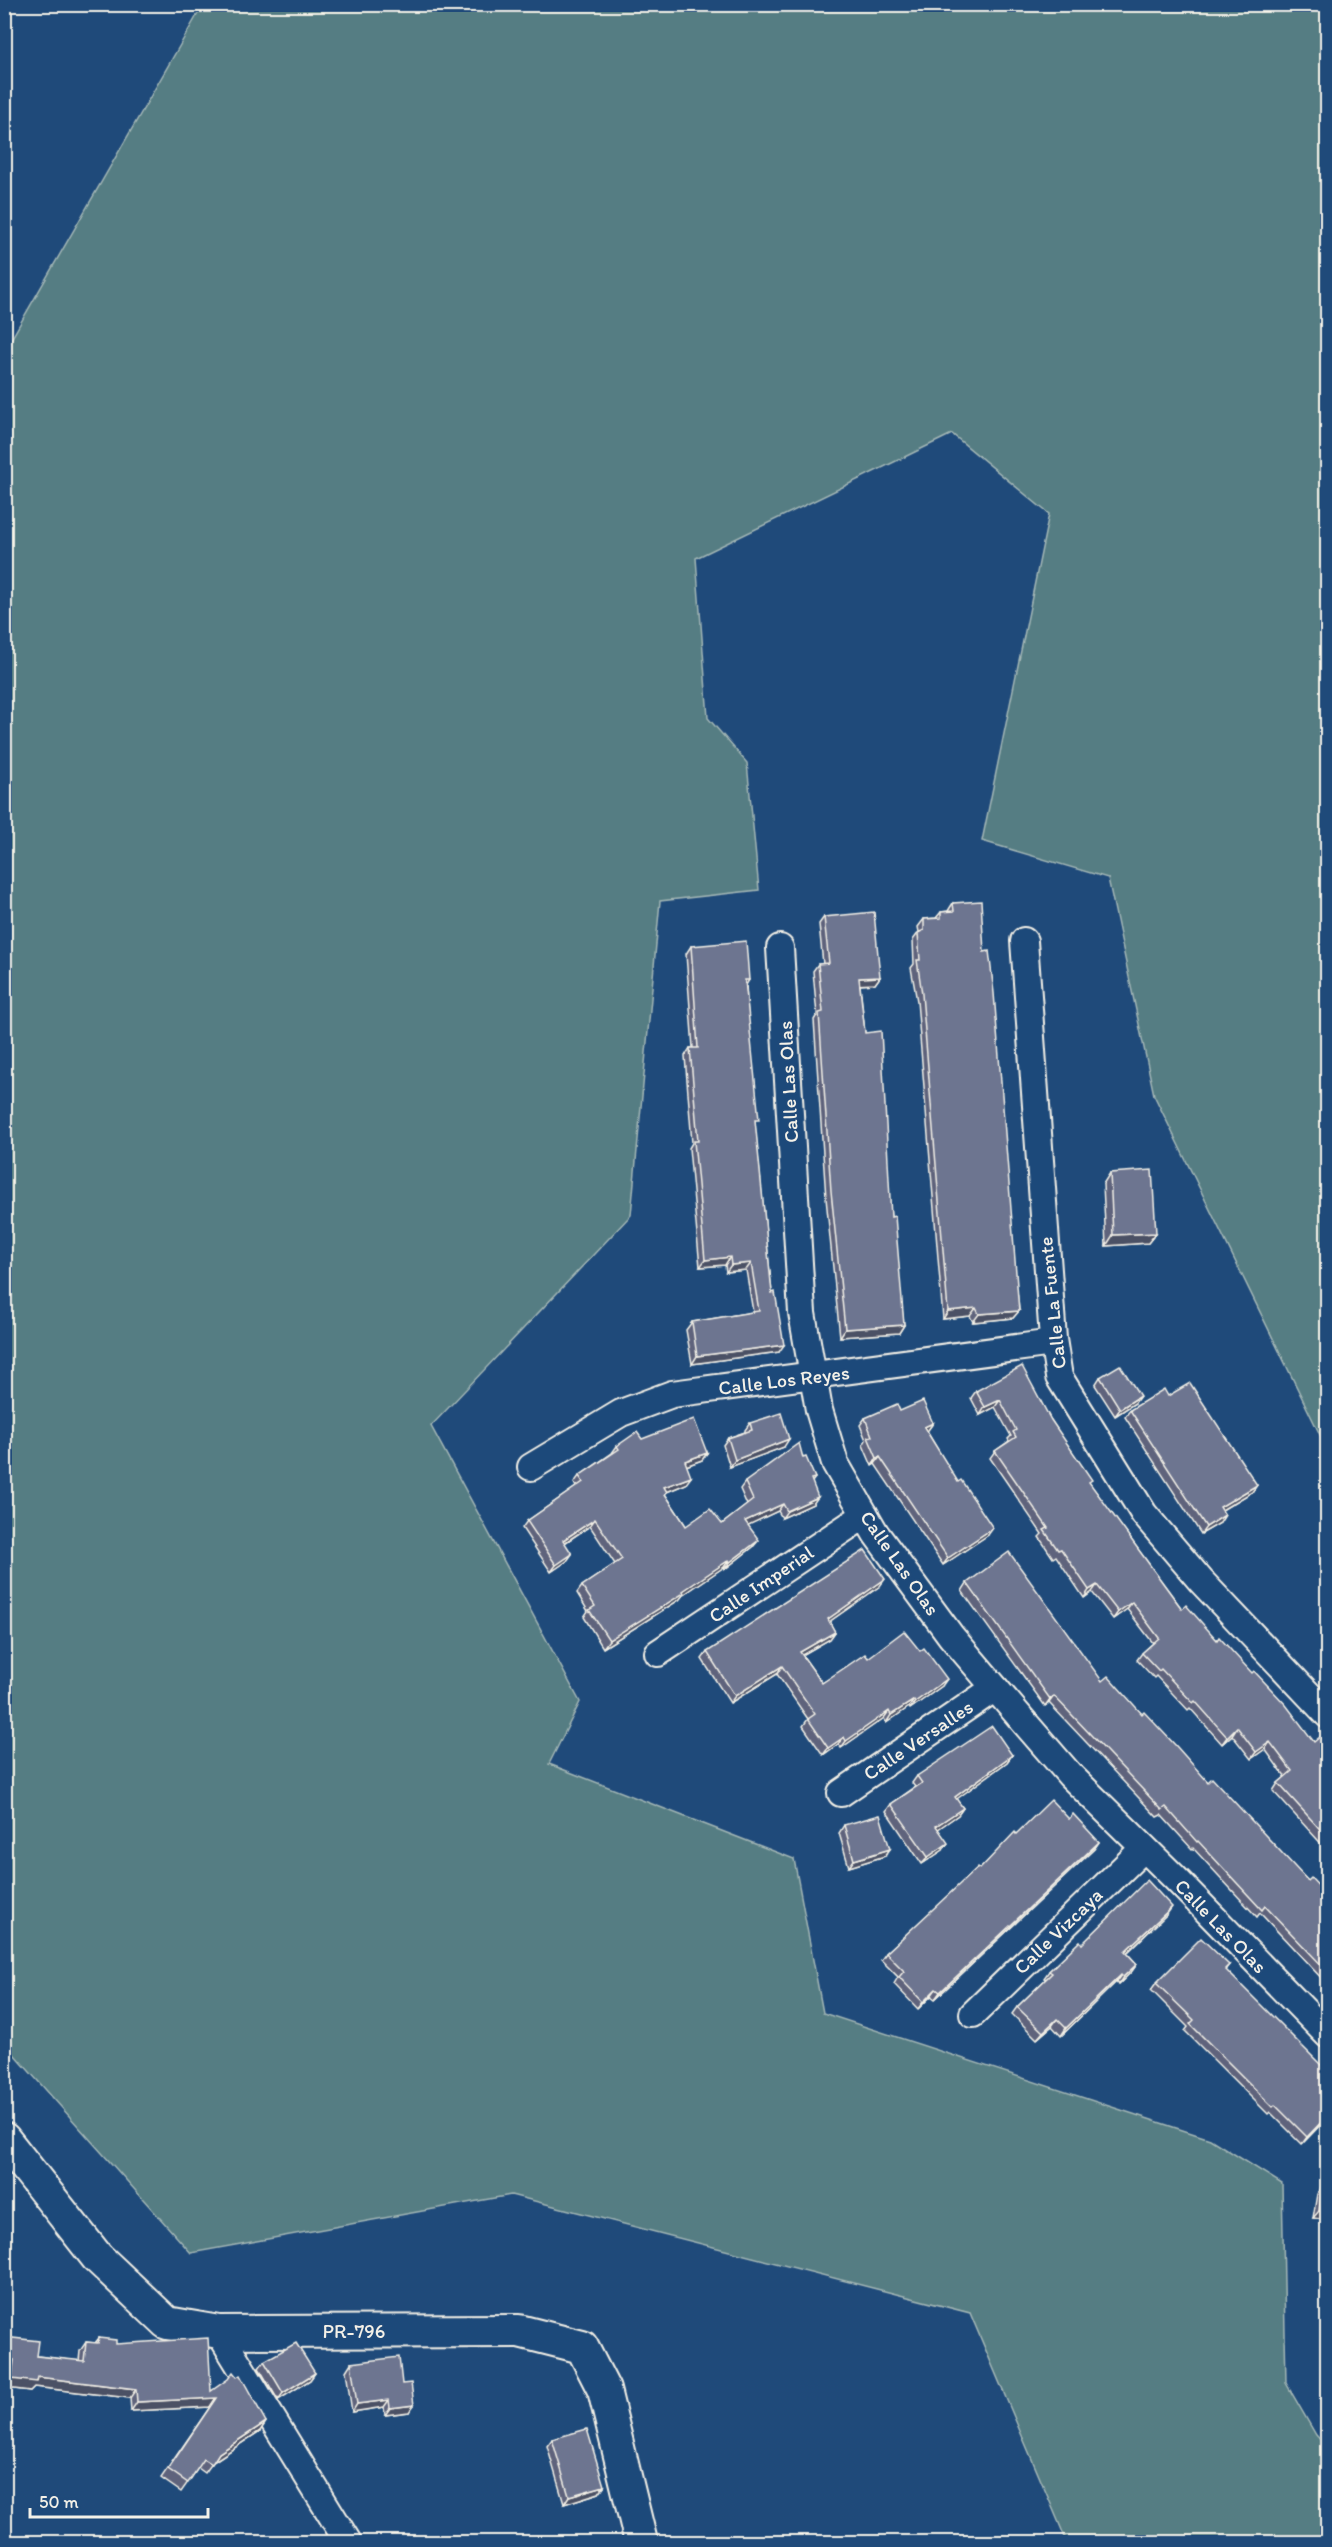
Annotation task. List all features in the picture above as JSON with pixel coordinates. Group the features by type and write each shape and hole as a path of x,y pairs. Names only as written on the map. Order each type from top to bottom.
{"street":[{"name":"Calle La Fuente","path":"1024,941 1053,1343 1059,1377 1144,1514 1201,1581 1328,1715"},
{"name":"Calle Las Olas","path":"780,948 802,1313 819,1410 836,1463 876,1534 951,1636 995,1688 1070,1775 1328,2035"},
{"name":"Calle Los Reyes","path":"531,1467 621,1413 672,1394 813,1377 1053,1343"},
{"name":"Calle Imperial","path":"658,1653 865,1515"},
{"name":"Calle Versalles","path":"841,1793 995,1688"},
{"name":"Calle Vizcaya","path":"973,2014 1144,1848"},
{"name":"PR-796","path":"4,2139 96,2257 167,2323 219,2332 519,2331 582,2347 604,2390 641,2542"},
{"path":"219,2332 348,2542"}],"green space":[{"path":"203,5 1327,5 1327,1449 1154,1095 1108,878 982,841 1049,514 952,434 696,558 708,718 747,763 759,890 660,901 631,1215 431,1426 580,1702 549,1764 794,1859 823,2013 1210,2139 1282,2184 1286,2383 1316,2435 1327,2447 1327,2542 1067,2542 970,2313 511,2195 191,2253 5,2044 5,350"}],"building":[{"path":"981,901 984,952 989,951 994,993 1019,1311 979,1314 976,1308 948,1311 922,994 917,960 920,960 918,933 924,930 924,919 941,918 941,912 954,911 953,903"},
{"path":"874,912 880,977 859,978 865,1033 881,1031 891,1217 895,1216 904,1325 845,1329 831,1191 819,1013 823,1012 818,964 829,963 824,917"},
{"path":"746,941 749,980 745,980 759,1120 755,1120 772,1293 775,1292 784,1345 697,1356 692,1322 759,1311 751,1263 731,1265 730,1257 705,1260 694,1141 698,1141 690,1048 698,1048 691,946"},
{"path":"1152,1170 1156,1233 1113,1235 1110,1173"},
{"path":"1120,1365 1140,1396 1120,1409 1100,1377"},
{"path":"1022,1366 1051,1420 1092,1480 1089,1482 1182,1609 1186,1605 1217,1640 1219,1637 1252,1673 1254,1671 1286,1705 1314,1742 1321,1736 1328,1743 1328,1838 1278,1783 1292,1771 1270,1742 1256,1752 1237,1727 1227,1737 1195,1701 1193,1703 1161,1669 1159,1671 1142,1653 1159,1638 1132,1602 1118,1612 1097,1585 1089,1590 1061,1549 1058,1550 1044,1530 1048,1528 995,1451 1016,1437 1013,1432 1016,1430 1000,1400 985,1407 976,1391"},
{"path":"1190,1383 1257,1485 1220,1507 1225,1515 1206,1527 1130,1410 1164,1389 1168,1396"},
{"path":"923,1401 933,1423 924,1427 958,1482 961,1480 993,1528 948,1558 880,1457 877,1458 868,1437 872,1436 865,1418 897,1404 900,1411"},
{"path":"781,1413 789,1439 735,1460 728,1438 752,1430 750,1423"},
{"path":"694,1419 707,1453 685,1461 691,1477 664,1487 667,1492 665,1494 686,1526 710,1509 722,1524 753,1500 745,1482 799,1443 803,1458 806,1457 815,1478 811,1479 818,1497 787,1511 783,1504 745,1521 759,1540 730,1562 729,1560 683,1591 684,1593 609,1640 589,1610 595,1606 582,1586 622,1559 595,1519 563,1540 572,1554 556,1565 527,1521 583,1482 579,1476 619,1449 617,1446 637,1432 642,1439"},
{"path":"865,1550 885,1579 828,1619 835,1632 800,1652 822,1683 865,1654 868,1658 904,1631 920,1651 924,1648 947,1679 915,1702 914,1700 891,1715 889,1711 846,1741 844,1737 828,1748 808,1719 815,1714 782,1666 735,1696 707,1652"},
{"path":"1009,1552 1102,1681 1108,1676 1208,1782 1212,1778 1308,1881 1311,1878 1328,1896 1328,1972 1265,1906 1262,1910 1166,1807 1162,1810 1054,1696 1050,1699 967,1583"},
{"path":"992,1726 1012,1755 955,1797 963,1808 936,1826 948,1843 928,1857 891,1804 922,1783 917,1776"},
{"path":"1051,1800 1069,1819 1073,1814 1099,1842 940,1992 936,1989 923,2002 899,1977 904,1971 886,1953 978,1867 980,1869 1015,1832 1016,1834"},
{"path":"880,1815 890,1849 854,1860 844,1825"},
{"path":"1147,1880 1172,1907 1125,1951 1137,1964 1123,1977 1121,1975 1066,2028 1057,2019 1043,2032 1017,2007 1052,1973 1049,1971 1080,1941 1082,1944"},
{"path":"1201,1938 1229,1965 1225,1969 1328,2072 1328,2115 1307,2137 1275,2105 1273,2107 1190,2024 1194,2020 1156,1983"},
{"path":"1322,2187 1328,2188 1328,2212 1319,2211"},
{"path":"4,2337 39,2341 37,2356 84,2361 86,2342 98,2343 99,2338 116,2340 116,2344 208,2338 211,2391 228,2379 233,2372 237,2377 240,2375 266,2422 219,2453 212,2464 204,2459 188,2483 168,2469 216,2398 137,2402 136,2389 38,2377 37,2382 12,2379 14,2360 4,2359"},
{"path":"296,2343 315,2373 283,2393 264,2361"},
{"path":"399,2357 402,2384 411,2383 414,2405 390,2408 389,2400 357,2404 351,2363"},
{"path":"587,2429 604,2486 569,2496 552,2439"}]}
